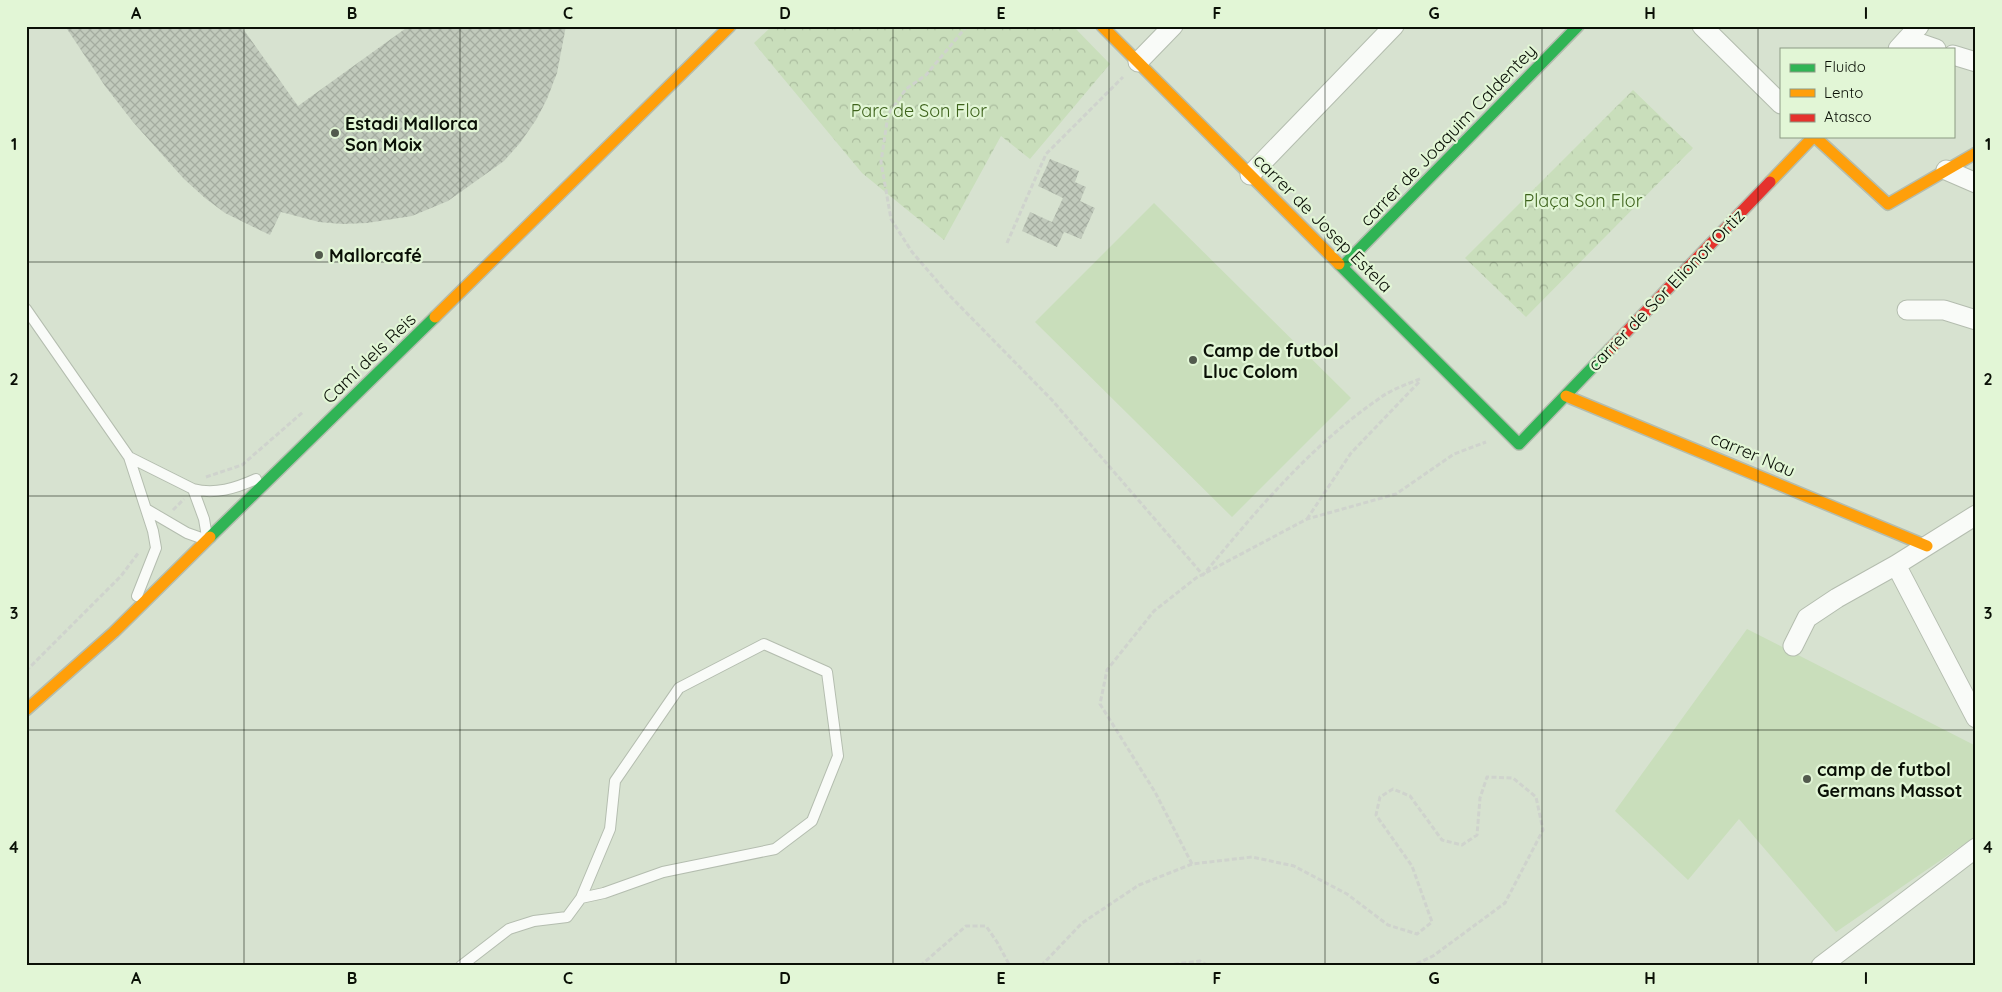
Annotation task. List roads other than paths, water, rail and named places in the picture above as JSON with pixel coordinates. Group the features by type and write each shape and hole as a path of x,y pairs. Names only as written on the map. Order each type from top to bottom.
{"street":[{"name":"Camí dels Reis","path":"26,710 128,618 730,26"},
{"name":"carrer de Josep Estela","path":"1102,26 1519,444"},
{"path":"1138,62 1173,26"},
{"path":"1250,175 1394,26"},
{"name":"carrer de Joaquim Caldentey","path":"1342,268 1578,26"},
{"path":"1702,26 1780,103"},
{"path":"1908,38 1933,48"},
{"path":"1954,54 1976,62"},
{"name":"carrer de Sor Elionor Ortiz","path":"1519,444 1812,138"},
{"path":"1816,138 1888,204 1976,153"},
{"path":"1946,170 1976,183"},
{"path":"1907,310 1944,310 1976,320"},
{"name":"carrer Nau","path":"1566,396 1927,546"},
{"path":"1793,646 1807,618 1976,515"},
{"path":"1896,565 1976,718"},
{"path":"1821,966 1976,848"}],"lane":[{"path":"26,310 128,457 146,509 156,548 128,618"},
{"path":"128,457 193,489 204,492 237,487 282,467"},
{"path":"193,489 204,520 207,541"},
{"path":"146,509 207,541"},
{"path":"461,966 509,929 534,921 567,917 581,898 610,829 615,781 679,688 764,644 827,672 838,756 812,821 775,849 663,872 604,894 581,898"}],"place":[{"name":"Estadi Mallorca Son Moix","path":"335,133"},
{"name":"Mallorcafé","path":"319,255"},
{"name":"Camp de futbol Lluc Colom","path":"1193,360"},
{"name":"camp de futbol Germans Massot","path":"1807,779"}],"park label":[{"name":"Parc de Son Flor","path":"919,110"},
{"name":"Plaça Son Flor","path":"1583,200"}]}
